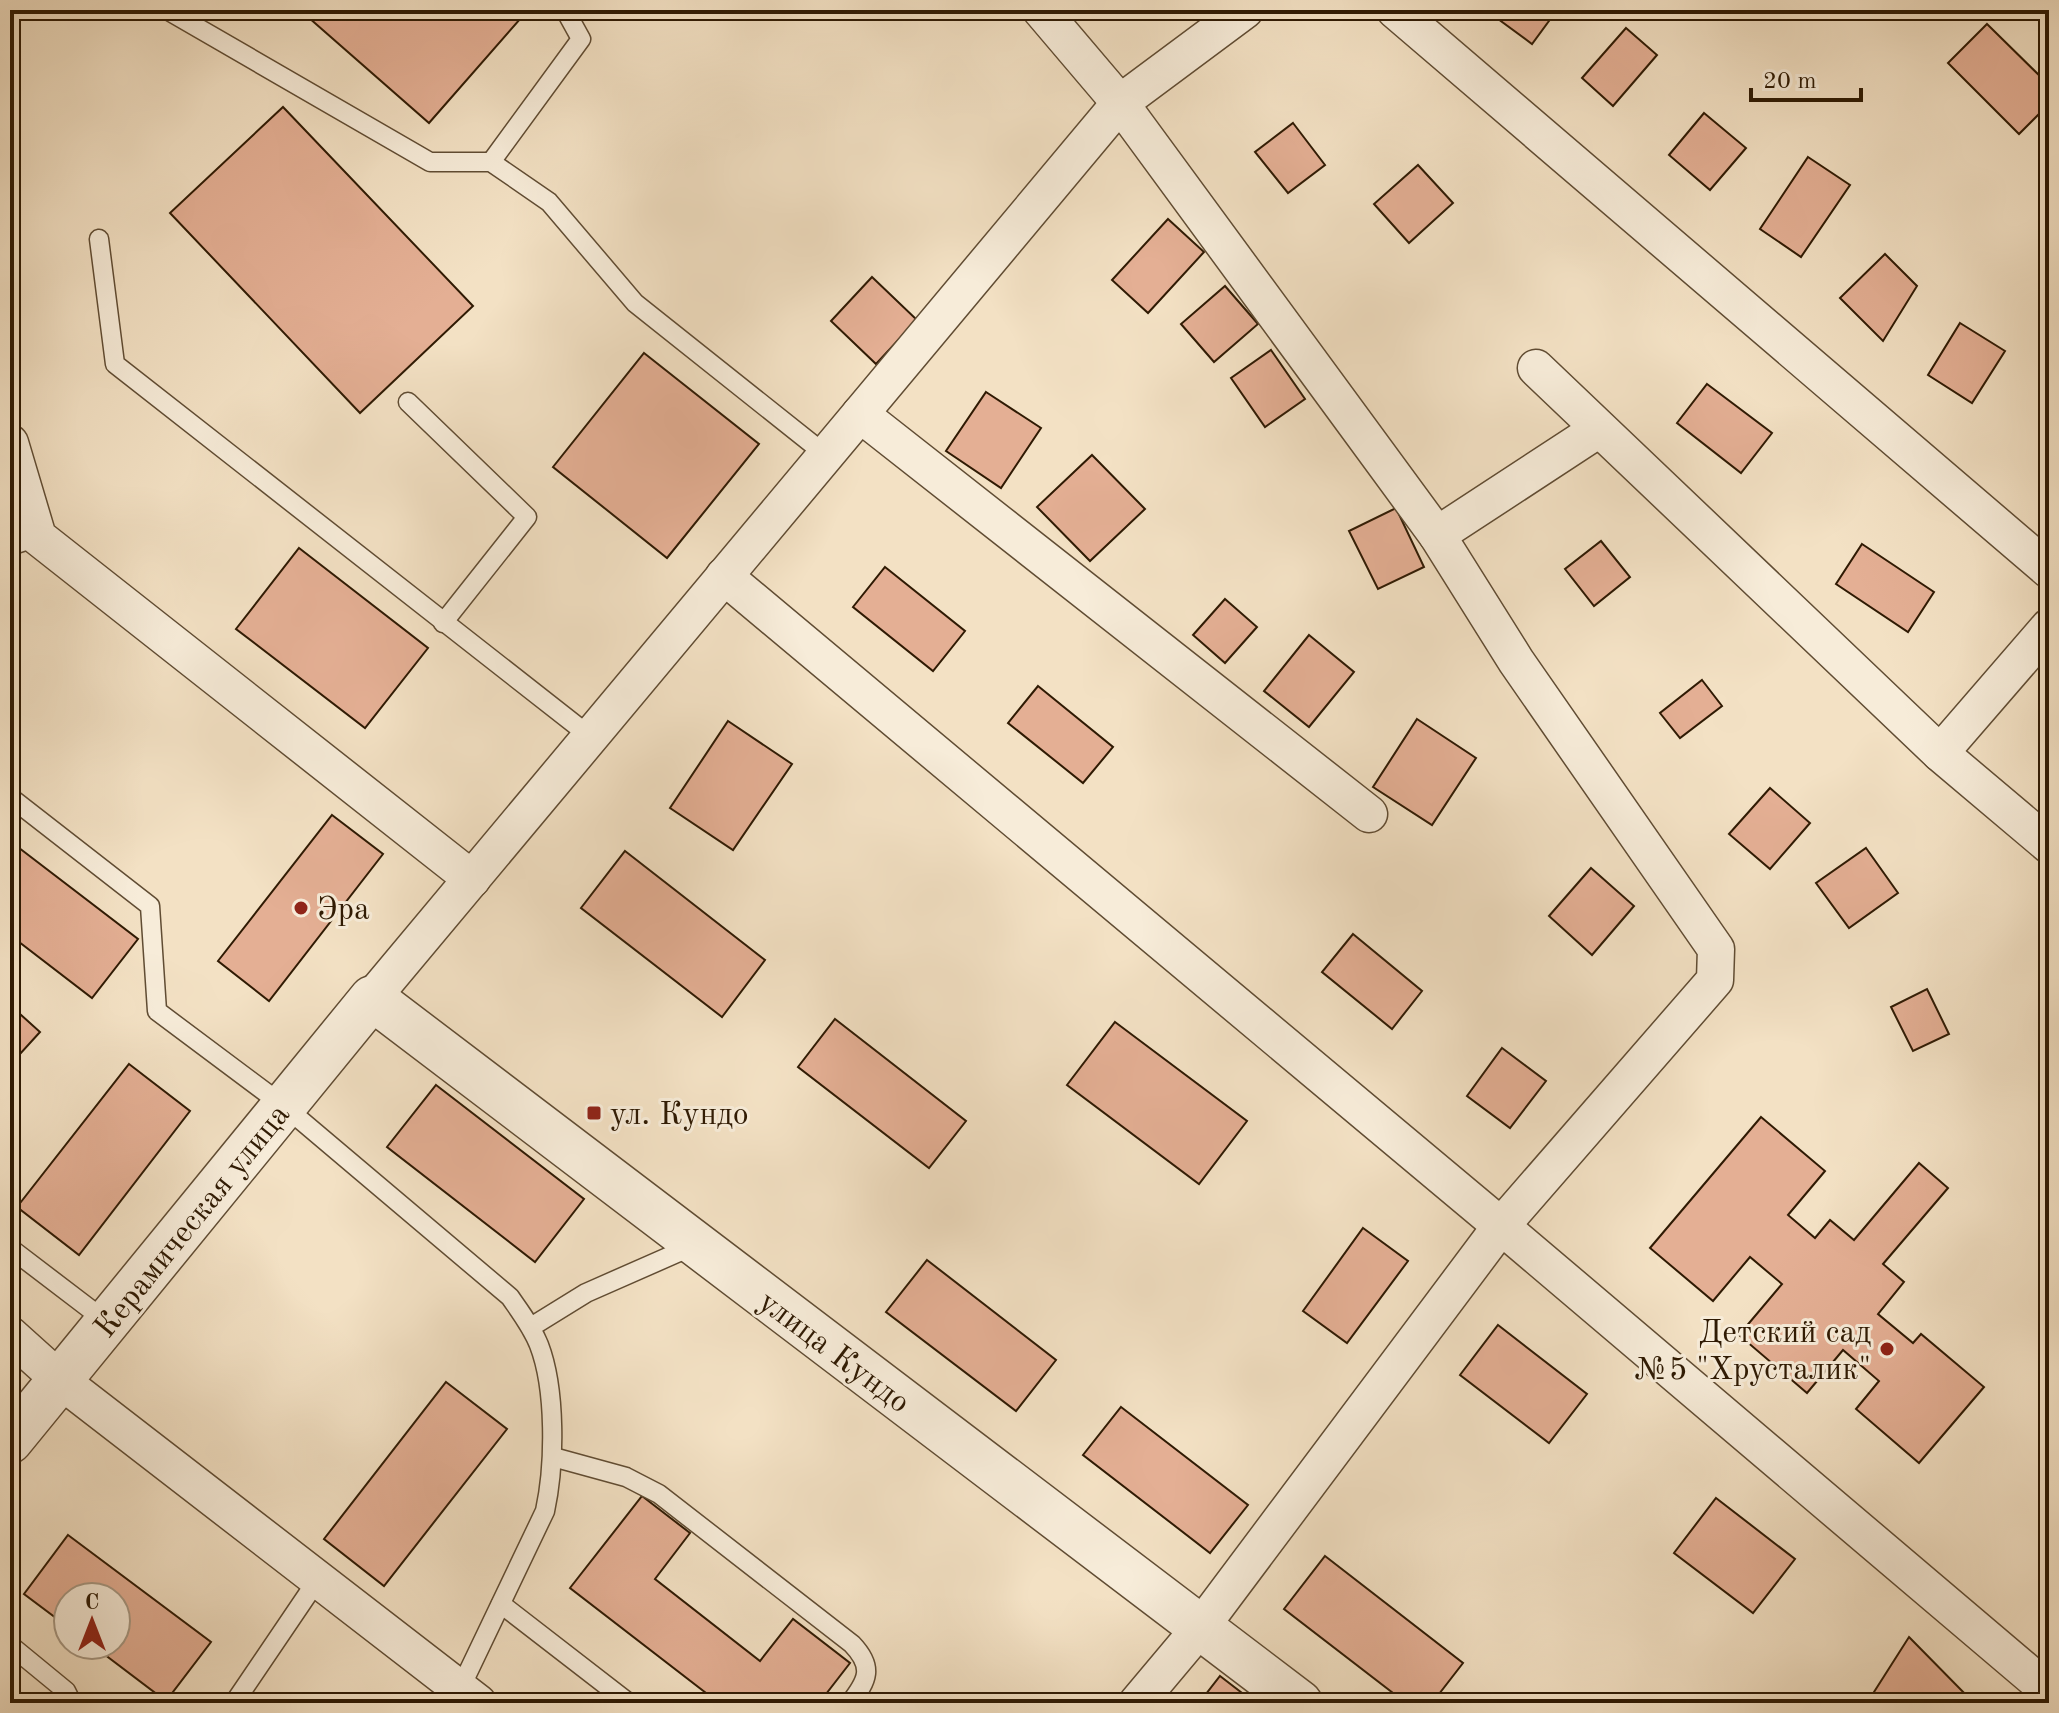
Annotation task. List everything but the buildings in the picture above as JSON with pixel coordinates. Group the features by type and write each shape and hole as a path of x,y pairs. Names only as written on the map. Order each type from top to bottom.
{"street":[{"path":"1041,10 1120,103 1437,535 1516,661 1716,949 1715,980 1501,1226 1200,1628 1137,1703"},
{"path":"372,998 1120,103 1245,10"},
{"path":"1395,10 2049,570"},
{"path":"1536,368 1940,753 2049,845"},
{"path":"860,414 1369,814"},
{"path":"1437,535 1599,429"},
{"path":"10,443 24,542 472,879"},
{"path":"724,576 1501,1226 2049,1691"},
{"path":"1940,753 2049,627"},
{"name":"Керамическая улица","path":"10,1441 372,998"},
{"name":"улица Кундо","path":"372,998 1300,1703"},
{"path":"10,1335 60,1380 469,1696"}],"lane":[{"path":"167,10 430,162 491,162 549,202 635,303 826,455"},
{"path":"491,162 581,39 565,10"},
{"path":"99,239 115,364 591,737"},
{"path":"408,402 527,517 443,623"},
{"path":"10,797 150,906 157,1011 284,1106 510,1297 531,1327 547,1377 553,1457 545,1511 501,1604 469,1696"},
{"path":"531,1327 586,1293 695,1245"},
{"path":"10,1248 107,1322"},
{"path":"553,1457 626,1477 659,1494 852,1644 863,1655 866,1675 862,1688 850,1703"},
{"path":"234,1703 318,1579"},
{"path":"501,1604 629,1703"},
{"path":"10,1645 66,1691 72,1703"}],"place":[{"name":"Эра","path":"301,908"},
{"name":"ул. Кундо","path":"594,1113"},
{"name":"Детский сад №5 \"Хрусталик\"","path":"1887,1349"}]}
